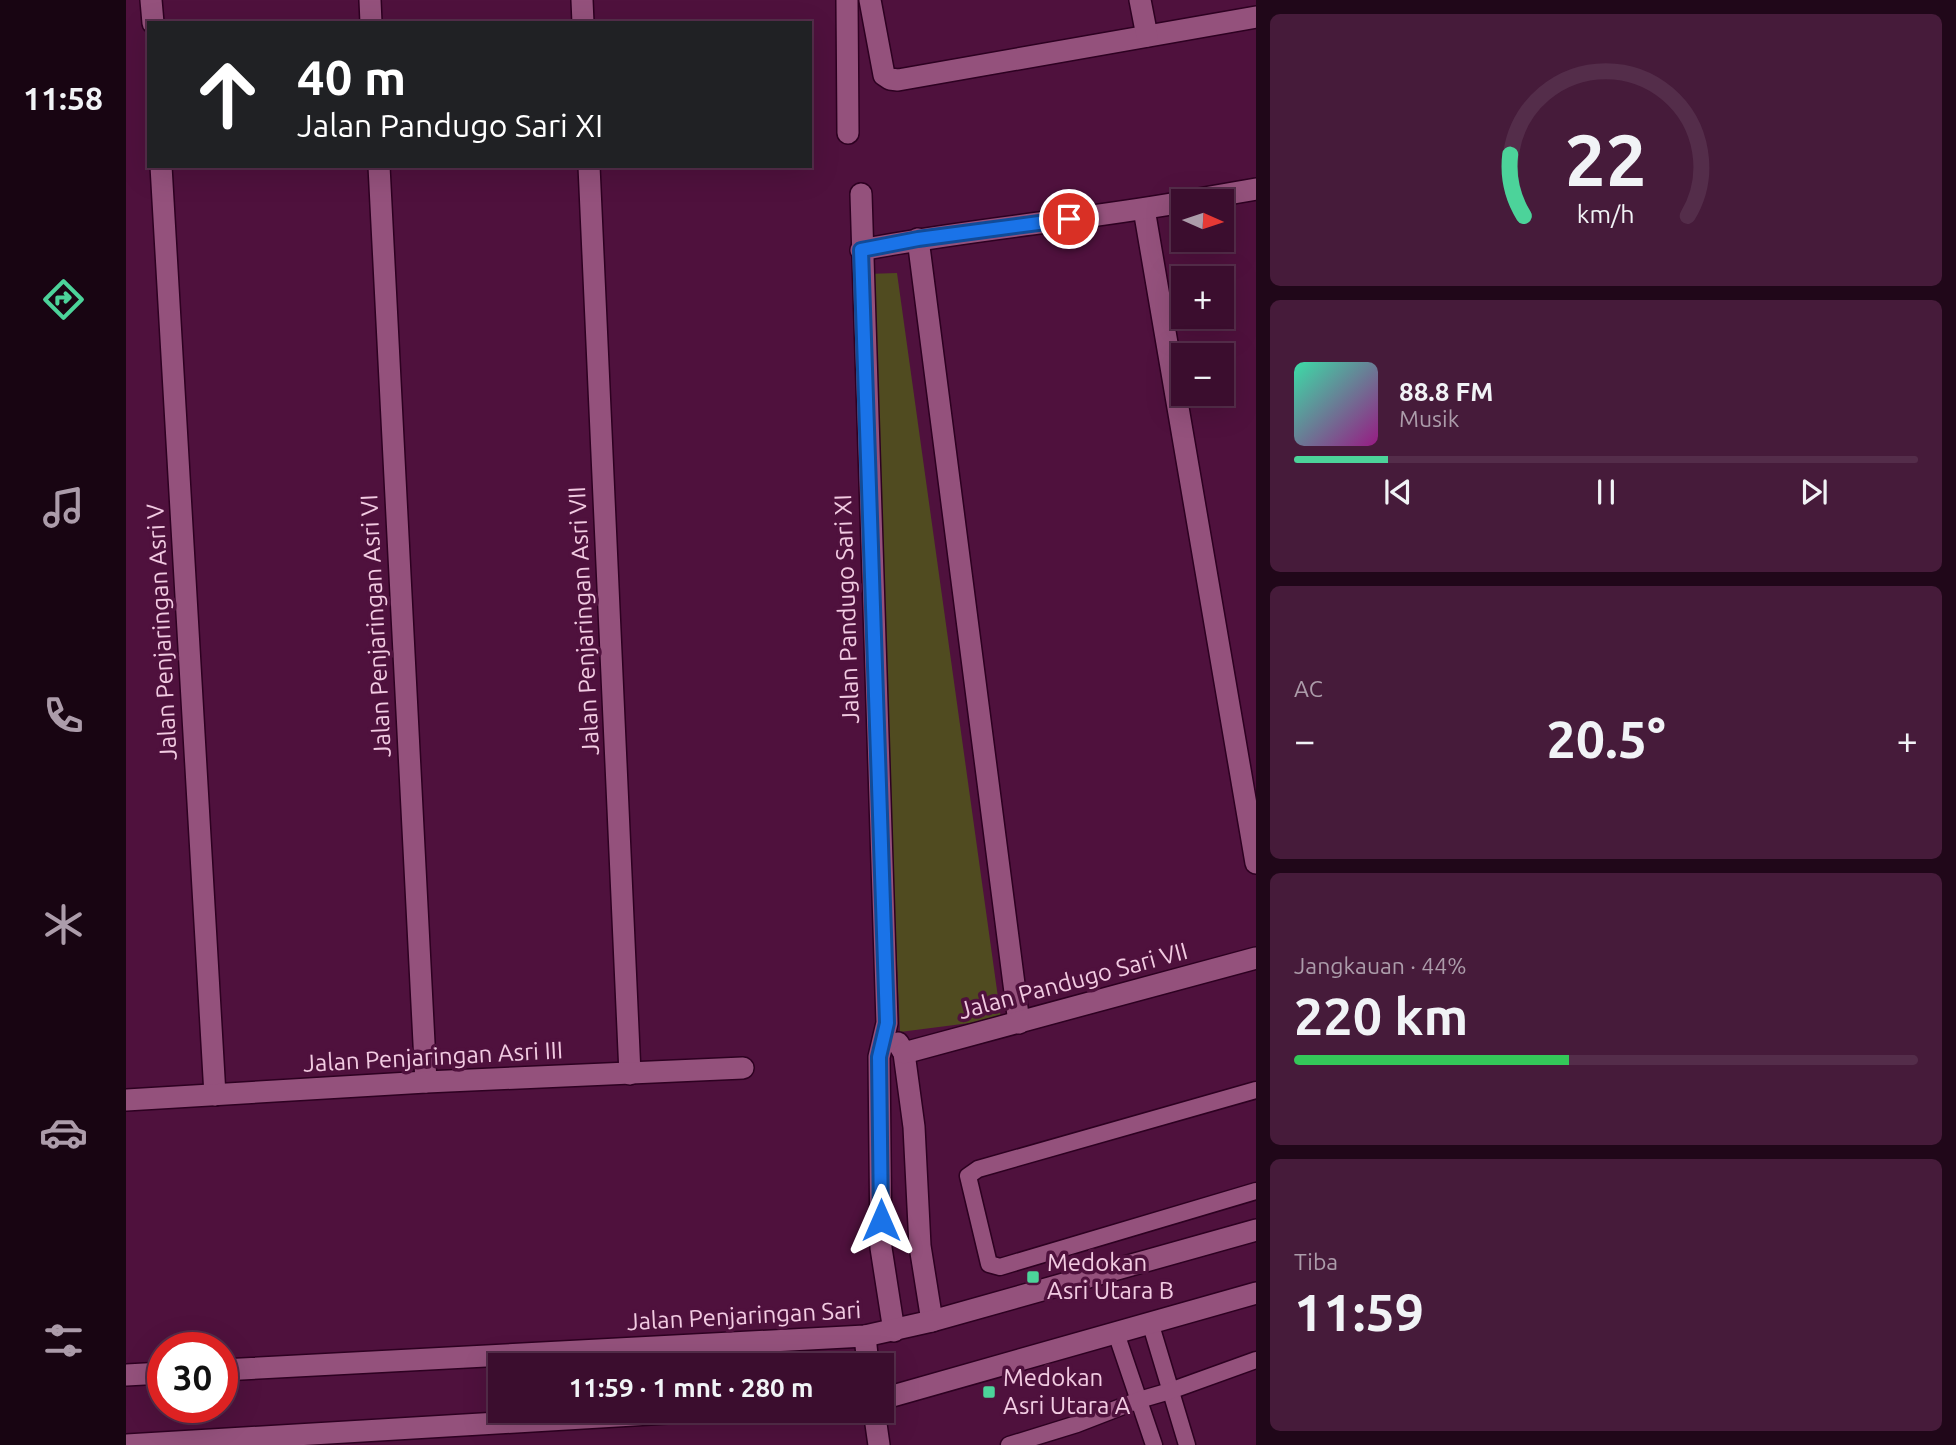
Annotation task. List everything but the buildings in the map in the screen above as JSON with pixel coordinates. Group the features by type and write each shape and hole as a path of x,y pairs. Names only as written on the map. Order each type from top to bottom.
{"street":[{"path":"151,0 153,21"},
{"path":"370,0 371,21"},
{"path":"582,0 583,21"},
{"path":"847,0 848,133"},
{"path":"870,0 884,75 898,80 1256,17"},
{"path":"1140,0 1147,36"},
{"name":"Jalan Penjaringan Asri V","path":"161,168 215,1095"},
{"name":"Jalan Penjaringan Asri VI","path":"379,168 426,1082"},
{"name":"Jalan Penjaringan Asri VII","path":"589,168 630,1074"},
{"path":"1234,193 1256,189"},
{"name":"Jalan Pandugo Sari XI","path":"861,194 887,1023 879,1057 881,1248 894,1331"},
{"path":"861,250 918,239 1171,204"},
{"path":"1144,209 1256,863"},
{"path":"918,239 1019,1023"},
{"name":"Jalan Pandugo Sari VII","path":"904,1053 1256,958"},
{"name":"Jalan Pandugo Sari XI","path":"887,1023 904,1053"},
{"path":"904,1053 914,1127 920,1246 932,1321"},
{"name":"Jalan Penjaringan Asri III","path":"126,1100 426,1082 743,1068"},
{"name":"Jalan Penjaringan Sari","path":"238,1369 865,1336 932,1321 1256,1230"},
{"path":"894,1396 1256,1293"},
{"path":"865,1336 867,1353"},
{"path":"126,1375 147,1374"},
{"path":"126,1445 498,1423"},
{"path":"876,1423 879,1445"}],"lane":[{"path":"1256,1090 978,1169 968,1177 989,1264 1000,1267 1256,1191"},
{"path":"1150,1322 1187,1445"},
{"path":"1116,1333 1154,1445"},
{"path":"1009,1445 1077,1424 1256,1360"}],"shaded area":[{"path":"897,273 1001,1019 900,1032 866,274"}],"place":[{"name":"Medokan Asri Utara B","path":"1033,1277"},
{"name":"Medokan Asri Utara A","path":"989,1392"}],"route":[{"path":"881,1220 879,1057 887,1023 861,250 918,239 1069,219"}]}
